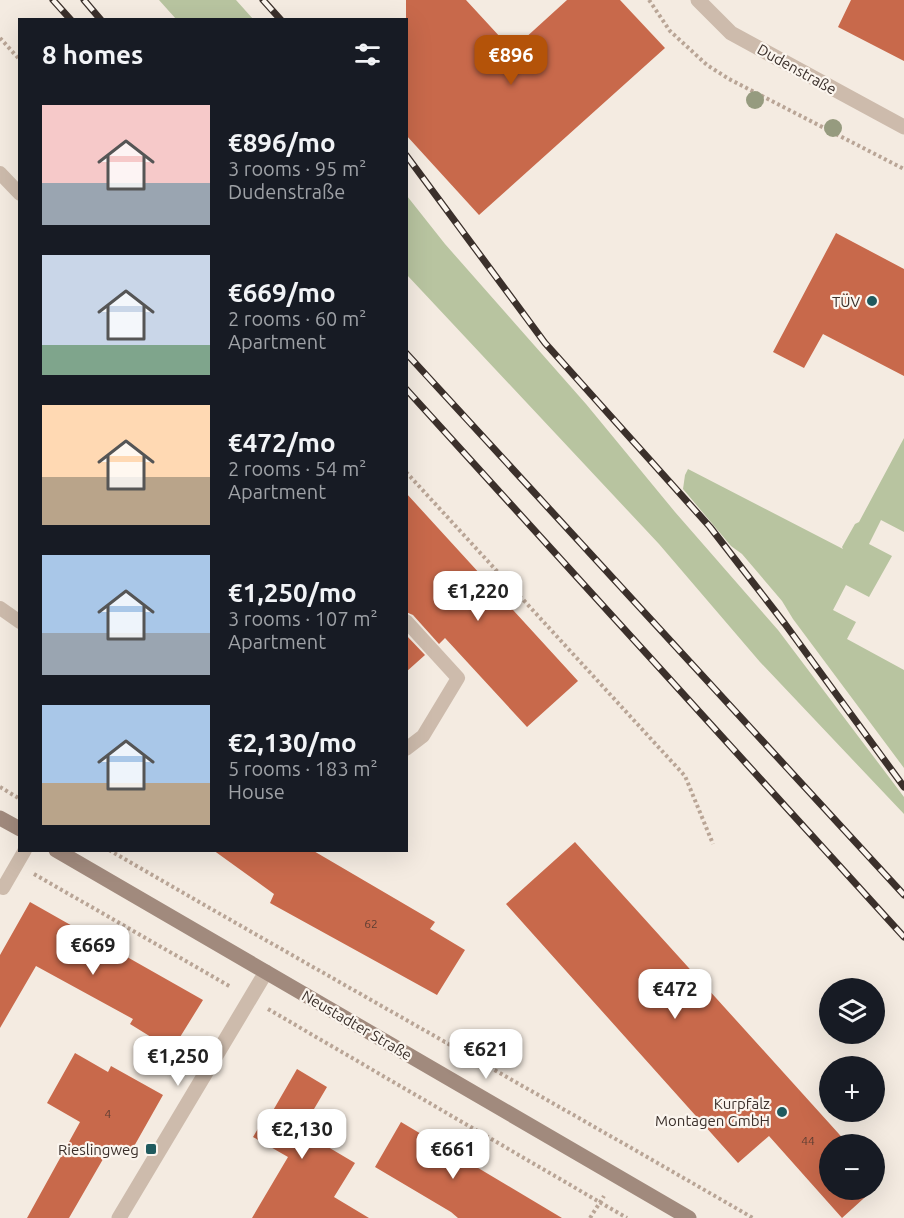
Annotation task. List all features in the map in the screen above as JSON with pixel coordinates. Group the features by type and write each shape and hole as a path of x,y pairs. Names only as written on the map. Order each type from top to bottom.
{"main road":[{"path":"0,818 18,828"},
{"name":"Neustadter Straße","path":"59,852 684,1217"}],"street":[{"name":"Dudenstraße","path":"698,0 731,33 904,127"},
{"path":"119,1218 266,972"}],"lane":[{"path":"0,173 18,192"},
{"path":"0,608 18,621"},
{"path":"408,623 458,678 423,736 408,747"},
{"path":"3,888 24,852"}],"path":[{"path":"650,0 670,31 707,65 729,79 904,169"},
{"path":"0,38 18,58"},
{"path":"408,474 685,776 713,844"},
{"path":"0,787 18,798"},
{"path":"112,852 753,1218"},
{"path":"17,864 627,1218"},
{"path":"590,1218 596,1209"}],"green space":[{"path":"159,0 236,0 252,18 175,18"},
{"path":"408,197 445,244 586,404 675,512 778,630 904,797 904,814 760,662 659,544 408,276"},
{"path":"904,438 904,532 881,520 869,544 892,556 869,597 846,585 833,610 856,622 847,639 904,670 904,768 782,601 683,489 688,469 843,549 842,547 855,524 859,522"}],"building":[{"path":"406,0 466,0 512,50 567,0 620,0 665,48 479,215 408,137 408,18 406,18"},
{"path":"851,0 904,0 904,61 838,27"},
{"path":"836,233 904,269 904,376 823,334 804,368 773,352"},
{"path":"408,495 578,681 527,727 445,638 439,644 413,615 408,613"},
{"path":"408,637 425,655 408,670"},
{"path":"575,842 819,1112 819,1122 828,1122 839,1134 819,1134 819,1192 769,1136 738,1163 506,904"},
{"path":"216,852 315,852 435,922 430,929 465,950 437,995 270,903 274,894"},
{"path":"30,902 203,1000 172,1050 130,1024 133,1019 36,966 0,1028 0,955"},
{"path":"75,1053 108,1072 111,1066 163,1095 128,1157 110,1147 69,1218 27,1218 80,1122 47,1103"},
{"path":"297,1069 327,1087 301,1131 355,1163 334,1197 369,1218 252,1218 288,1157 253,1137 268,1112 271,1114"},
{"path":"401,1122 562,1218 458,1218 375,1167"},
{"path":"826,1200 862,1200 842,1218"}],"railway":[{"path":"53,0 69,18"},
{"path":"84,0 99,18"},
{"path":"263,0 279,18"},
{"path":"408,158 545,343 710,527 785,624 904,787"},
{"path":"408,355 904,895"},
{"path":"408,391 904,937"}],"place":[{"name":"TÜV","path":"872,301"},
{"name":"Kurpfalz Montagen GmbH","path":"782,1112"},
{"name":"Rieslingweg","path":"151,1149"}]}
